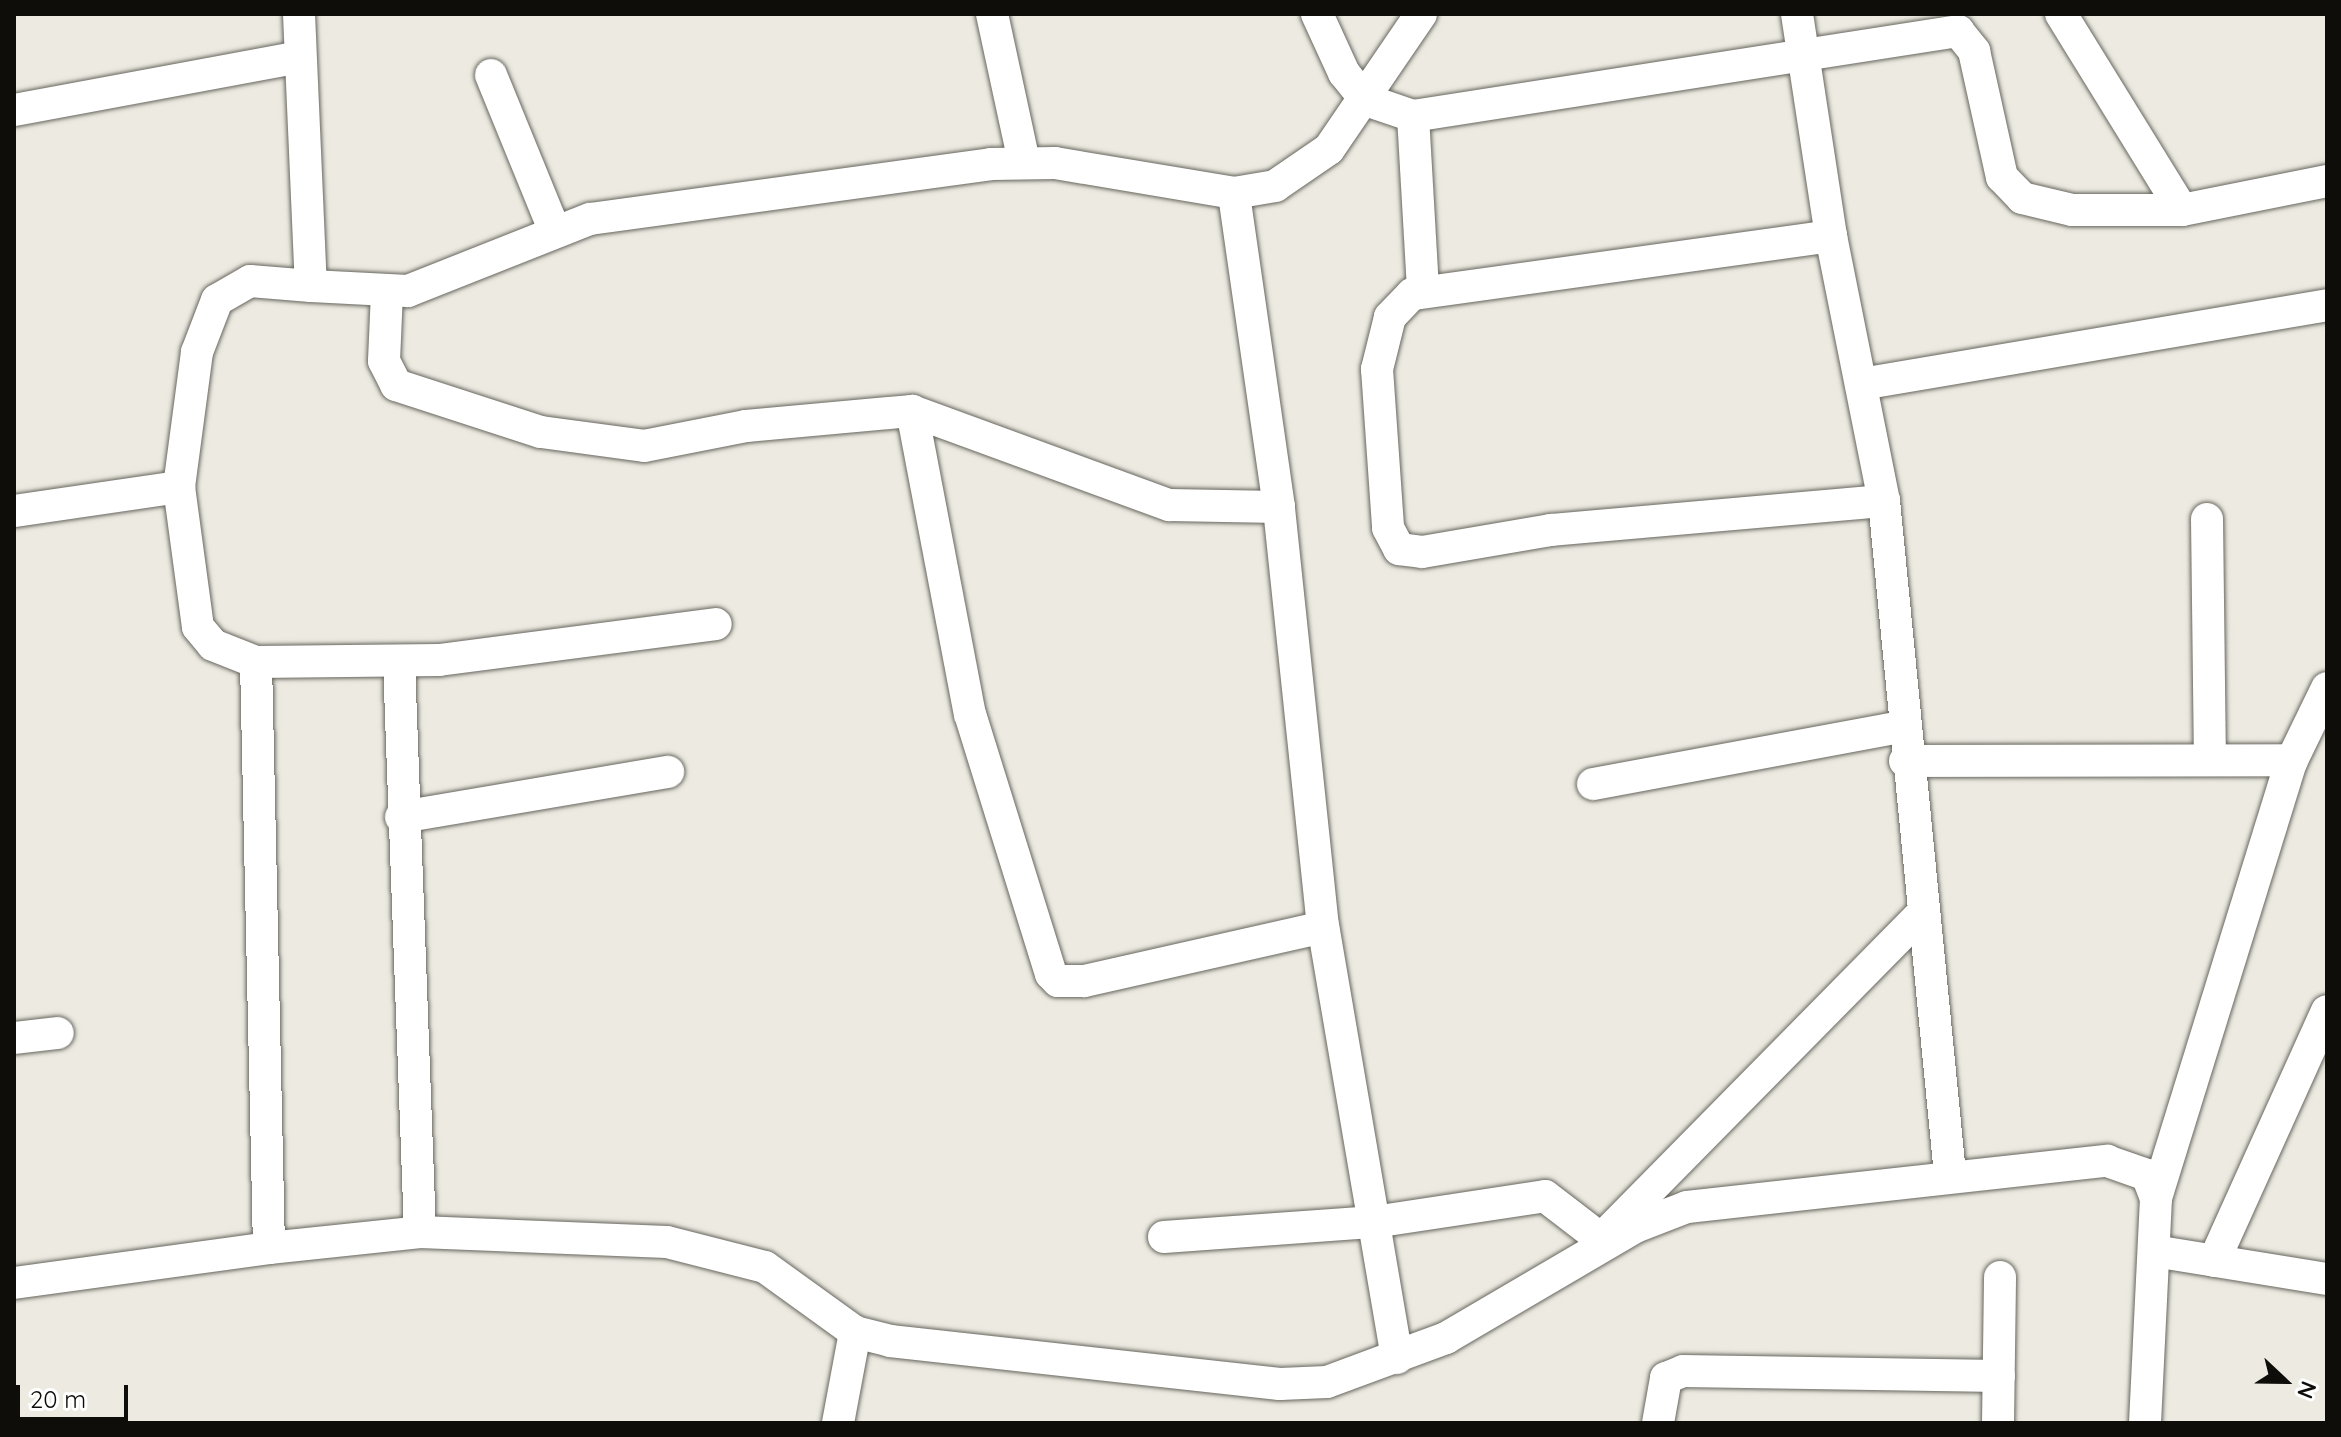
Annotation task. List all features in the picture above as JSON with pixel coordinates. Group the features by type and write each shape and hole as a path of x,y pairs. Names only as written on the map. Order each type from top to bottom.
{"street":[{"path":"299,14 311,286"},
{"path":"992,14 1024,162"},
{"path":"1317,14 1344,73 1366,100 1413,116 1800,50 1958,31 1974,51 2010,189 2072,210 2182,210 2327,181"},
{"path":"716,624 399,662 256,662 213,645 198,627 179,487 197,352 217,300 250,281 387,292 446,279 554,229 1024,162 1234,193 1296,176 1329,149 1366,100 1421,14"},
{"path":"1797,14 1800,50 1831,236 1884,501 1905,761 1950,1174"},
{"path":"2061,14 2182,210"},
{"path":"14,110 299,57"},
{"path":"491,75 554,229"},
{"path":"1413,116 1423,291"},
{"path":"1234,193 1279,507 1323,927 1397,1358"},
{"path":"1831,236 1423,291 1390,317 1377,369 1388,528 1399,549 1884,501"},
{"path":"387,292 384,361 396,385 554,435 644,446 759,424 912,411 1169,505 1279,507"},
{"path":"1861,384 2327,305"},
{"path":"912,411 970,714 1051,974 1058,981 1084,981 1323,927"},
{"path":"14,511 179,487"},
{"path":"2207,519 2210,760"},
{"path":"256,662 269,1248"},
{"path":"399,662 401,817 420,1232"},
{"path":"2145,1423 2156,1198 2292,760 2327,688"},
{"path":"1593,784 1902,727"},
{"path":"1905,761 2292,760"},
{"path":"401,817 668,772"},
{"path":"1593,1247 1922,914"},
{"path":"2214,1261 2327,1011"},
{"path":"14,1038 58,1033"},
{"path":"14,1283 269,1248 420,1232 623,1237 727,1254 803,1290 855,1332 927,1348 1280,1384 1327,1382 1446,1338 1593,1247 1687,1207 1950,1174 2107,1161 2147,1175 2156,1198"},
{"path":"1164,1237 1374,1222 1545,1196 1593,1247"},
{"path":"2154,1251 2327,1279"},
{"path":"1998,1423 2000,1277"},
{"path":"838,1423 855,1332"},
{"path":"1658,1423 1666,1378 1683,1371 1999,1376"}]}
